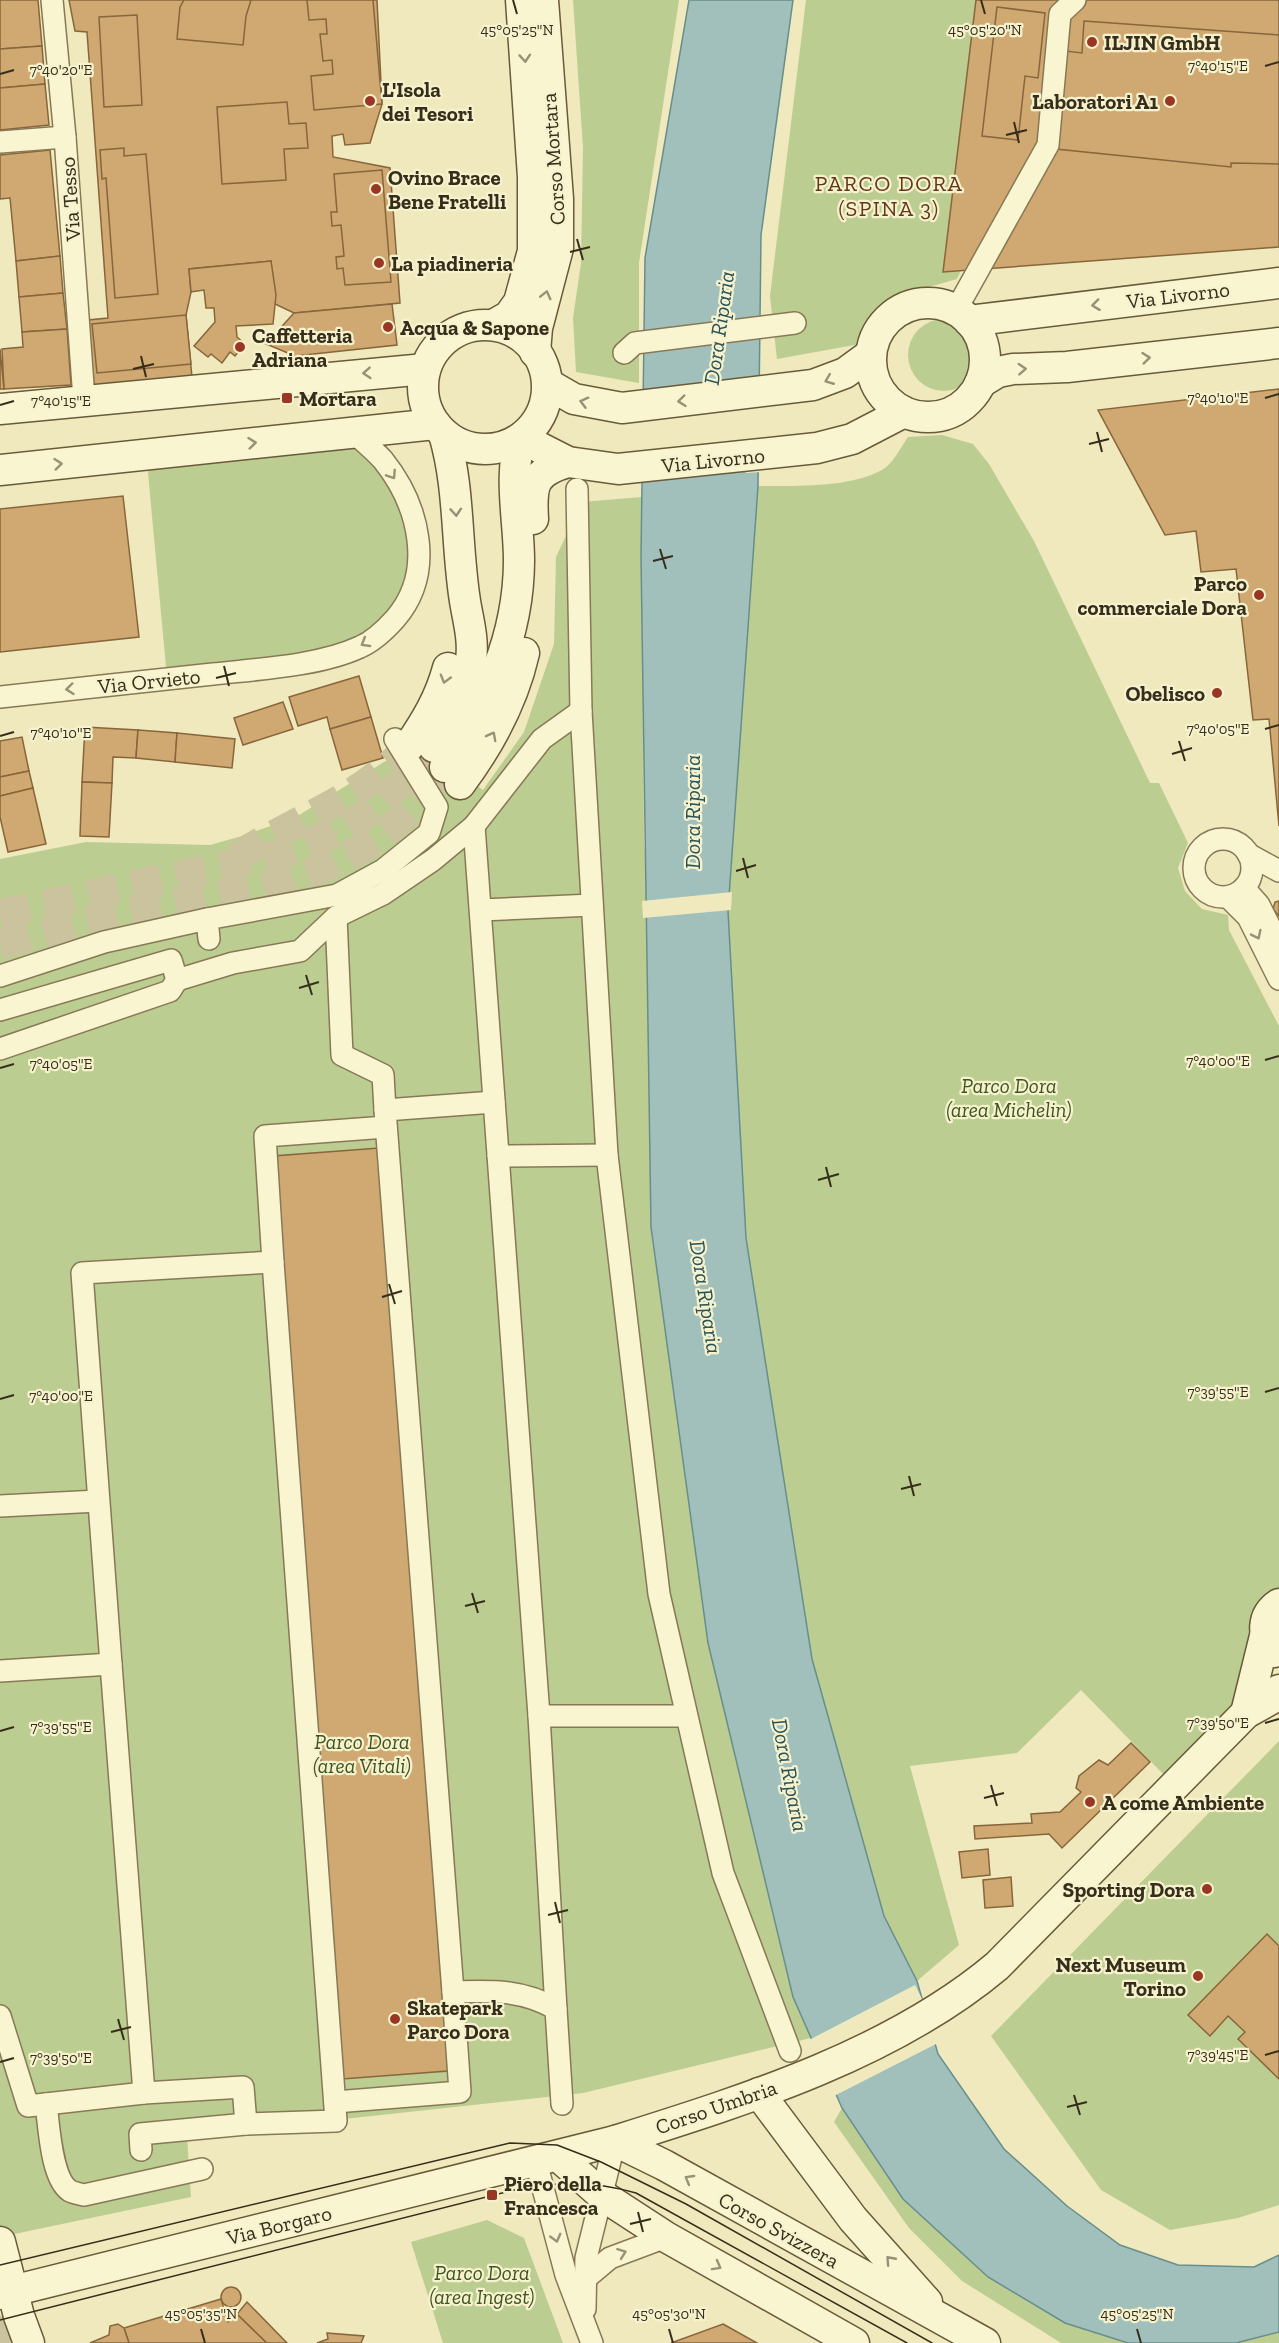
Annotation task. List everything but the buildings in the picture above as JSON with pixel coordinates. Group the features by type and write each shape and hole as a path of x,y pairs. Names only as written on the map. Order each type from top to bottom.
{"main road":[{"name":"Corso Mortara","path":"495,324 509,316 519,302 533,251 533,177 521,0"},
{"name":"Corso Mortara","path":"535,352 537,328 558,248 558,199 543,0"},
{"name":"Via Livorno","path":"963,315 1279,283"},
{"path":"927,303 963,315 980,336 984,349 985,362 980,383 971,399 949,413 919,417 893,405 873,378 871,354 877,333 898,311 927,303"},
{"path":"0,470 353,432 439,429 472,447 488,449 499,447 520,438 541,414 548,384 535,352 517,334 495,324 476,327 449,339 431,358 425,369 422,393 427,411 439,429 453,463 465,602 471,629 471,659 461,699 445,732 427,759"},
{"path":"980,383 998,372 1013,369 1067,367 1279,344"},
{"path":"548,384 574,399 622,408 782,390 830,380 871,354"},
{"path":"0,409 84,399 425,369"},
{"name":"Via Livorno","path":"520,438 572,476 838,444 875,429 904,412"},
{"path":"427,759 481,708 504,657 514,614 519,563 514,463 520,438"},
{"path":"427,759 482,755 498,725 520,669 533,608 533,486 544,472 572,476"},
{"path":"1246,1713 1272,1646 1269,1614 1279,1604"},
{"path":"1246,1713 1273,1698 1279,1690"},
{"name":"Corso Umbria","path":"547,2159 615,2141 759,2093 891,2035 950,2001 997,1966 1246,1713"},
{"name":"Corso Svizzera","path":"759,2093 853,2219 942,2319"},
{"name":"Corso Svizzera","path":"615,2141 664,2165 985,2343"},
{"path":"547,2159 666,2237 854,2343"},
{"name":"Via Borgaro","path":"6,2293 547,2159"},
{"path":"0,2241 6,2293 29,2343"}],"street":[{"name":"Via Tesso","path":"52,0 65,136 84,399"},
{"path":"963,315 1048,146 1060,14 1075,0"},
{"path":"0,142 65,136"},
{"path":"624,353 635,343 795,322"},
{"name":"Via Orvieto","path":"0,697 297,665 360,647 385,630 403,610 415,588 419,562 417,536 412,513 399,486 382,460 353,432"},
{"path":"572,476 581,711 607,1155 659,1594 723,1873 790,2051"},
{"path":"0,1049 170,991 177,980 233,963 300,951 336,917 383,894 433,860 474,826 542,739 581,711"},
{"path":"0,976 104,942 208,929 337,895 383,870 429,833 437,807 427,759"},
{"path":"474,826 539,1716 562,2104"},
{"path":"1279,873 1240,888 1218,897 1201,888 1194,870 1199,852 1214,840 1224,839 1242,846 1251,863 1240,888 1248,917 1279,980"},
{"path":"1248,854 1279,873"},
{"path":"1240,888 1259,905 1279,945"},
{"path":"481,910 592,905"},
{"path":"335,2102 460,2092 383,1075 342,1055 336,917"},
{"path":"0,1010 171,960 177,980"},
{"path":"141,2150 140,2134 246,2124 336,2121 265,1136 494,1102"},
{"path":"498,1156 607,1155"},
{"path":"144,2093 82,1273 273,1262"},
{"path":"0,1506 98,1502"},
{"path":"0,1671 111,1664"},
{"path":"539,1716 686,1716"},
{"path":"453,1992 506,1991 530,1995 556,2009"},
{"path":"0,2016 28,2106 144,2093 243,2087 246,2124"},
{"path":"46,2104 56,2168 62,2182 70,2191 84,2195 202,2169"},
{"path":"589,2334 585,2279 586,2258 615,2141"},
{"path":"547,2159 566,2275 589,2334"},
{"path":"585,2279 610,2258 666,2237"}],"green space":[{"path":"573,0 679,0 639,263 639,383 576,372 573,318 581,263 583,148"},
{"path":"806,0 979,0 1018,148 957,279 887,299 860,344 777,359 770,296"},
{"path":"951,319 970,329 978,341 980,355 978,369 970,381 958,389 937,391 918,381 910,369 908,348 918,329 930,321"},
{"name":"Parco Dora (area Michelin)","path":"942,435 973,444 989,464 1034,541 1150,783 1159,783 1188,843 1178,868 1185,891 1202,909 1228,915 1229,930 1279,1026 1279,1593 1254,1684 1166,1777 1081,1690 1017,1753 910,1766 959,1945 917,1981 884,1916 812,1659 746,1238 728,911 758,486 822,485 869,476 886,468 908,437"},
{"path":"352,438 391,481 410,528 410,589 383,620 358,639 300,658 166,667 147,462"},
{"name":"Parco Dora (area Vitali)","path":"642,497 644,843 793,1997 811,2038 583,2093 187,2136 191,2197 0,2237 0,859 86,842 210,845 242,836 296,817 416,742 483,790 524,732 554,644 556,557 582,502"},
{"name":"Sporting Dora","path":"1279,1741 1279,2205 1238,2218 1170,2230 1101,2190 991,2036"},
{"path":"842,2108 903,2199 1130,2343 1061,2343 962,2281 909,2228 834,2122"},
{"name":"Parco Dora (area Ingest)","path":"487,2220 524,2238 563,2343 443,2343 411,2242"},
{"path":"1279,2329 1279,2343 1160,2343"}],"water":[{"name":"Dora Riparia","path":"689,0 793,0 761,235 758,486 728,911 746,1238 812,1659 884,1916 917,1981 938,2054 1004,2149 1067,2206 1120,2245 1178,2265 1254,2267 1279,2255 1279,2332 1236,2343 1128,2343 1065,2323 988,2277 903,2199 842,2108 793,1997 708,1643 651,1227 641,557 645,258"}],"pier":[{"path":"762,377 761,472 746,473 745,469 640,480 641,396"},
{"path":"732,892 731,910 643,918 642,901"},
{"path":"915,1985 928,2011 938,2043 834,2096 809,2040"}],"tunnel":[{"path":"236,857 371,780 409,746"},
{"path":"0,914 280,854 339,831 374,809 426,758"},
{"path":"0,944 102,918 289,881 314,872 358,851 396,824 413,808 445,767"},
{"path":"0,2316 9,2343"}],"tram line":[{"path":"0,2265 510,2143 557,2145 601,2162 686,2204 932,2343"},
{"path":"0,2320 514,2190 545,2185 590,2184 636,2193 907,2343"}],"place":[{"name":"ILJIN GmbH","path":"1092,42"},
{"name":"L'Isola dei Tesori","path":"370,101"},
{"name":"Laboratori A1","path":"1170,101"},
{"name":"Ovino Brace Bene Fratelli","path":"376,189"},
{"name":"La piadineria","path":"379,263"},
{"name":"Acqua & Sapone","path":"388,327"},
{"name":"Caffetteria Adriana","path":"240,347"},
{"name":"Mortara","path":"287,398"},
{"name":"Parco commerciale Dora","path":"1259,595"},
{"name":"Obelisco","path":"1217,693"},
{"name":"A come Ambiente","path":"1090,1802"},
{"name":"Sporting Dora","path":"1207,1889"},
{"name":"Next Museum Torino","path":"1198,1976"},
{"name":"Skatepark Parco Dora","path":"395,2019"},
{"name":"Piero della Francesca","path":"492,2195"}],"district":[{"name":"PARCO DORA (SPINA 3)","path":"889,196"}]}
